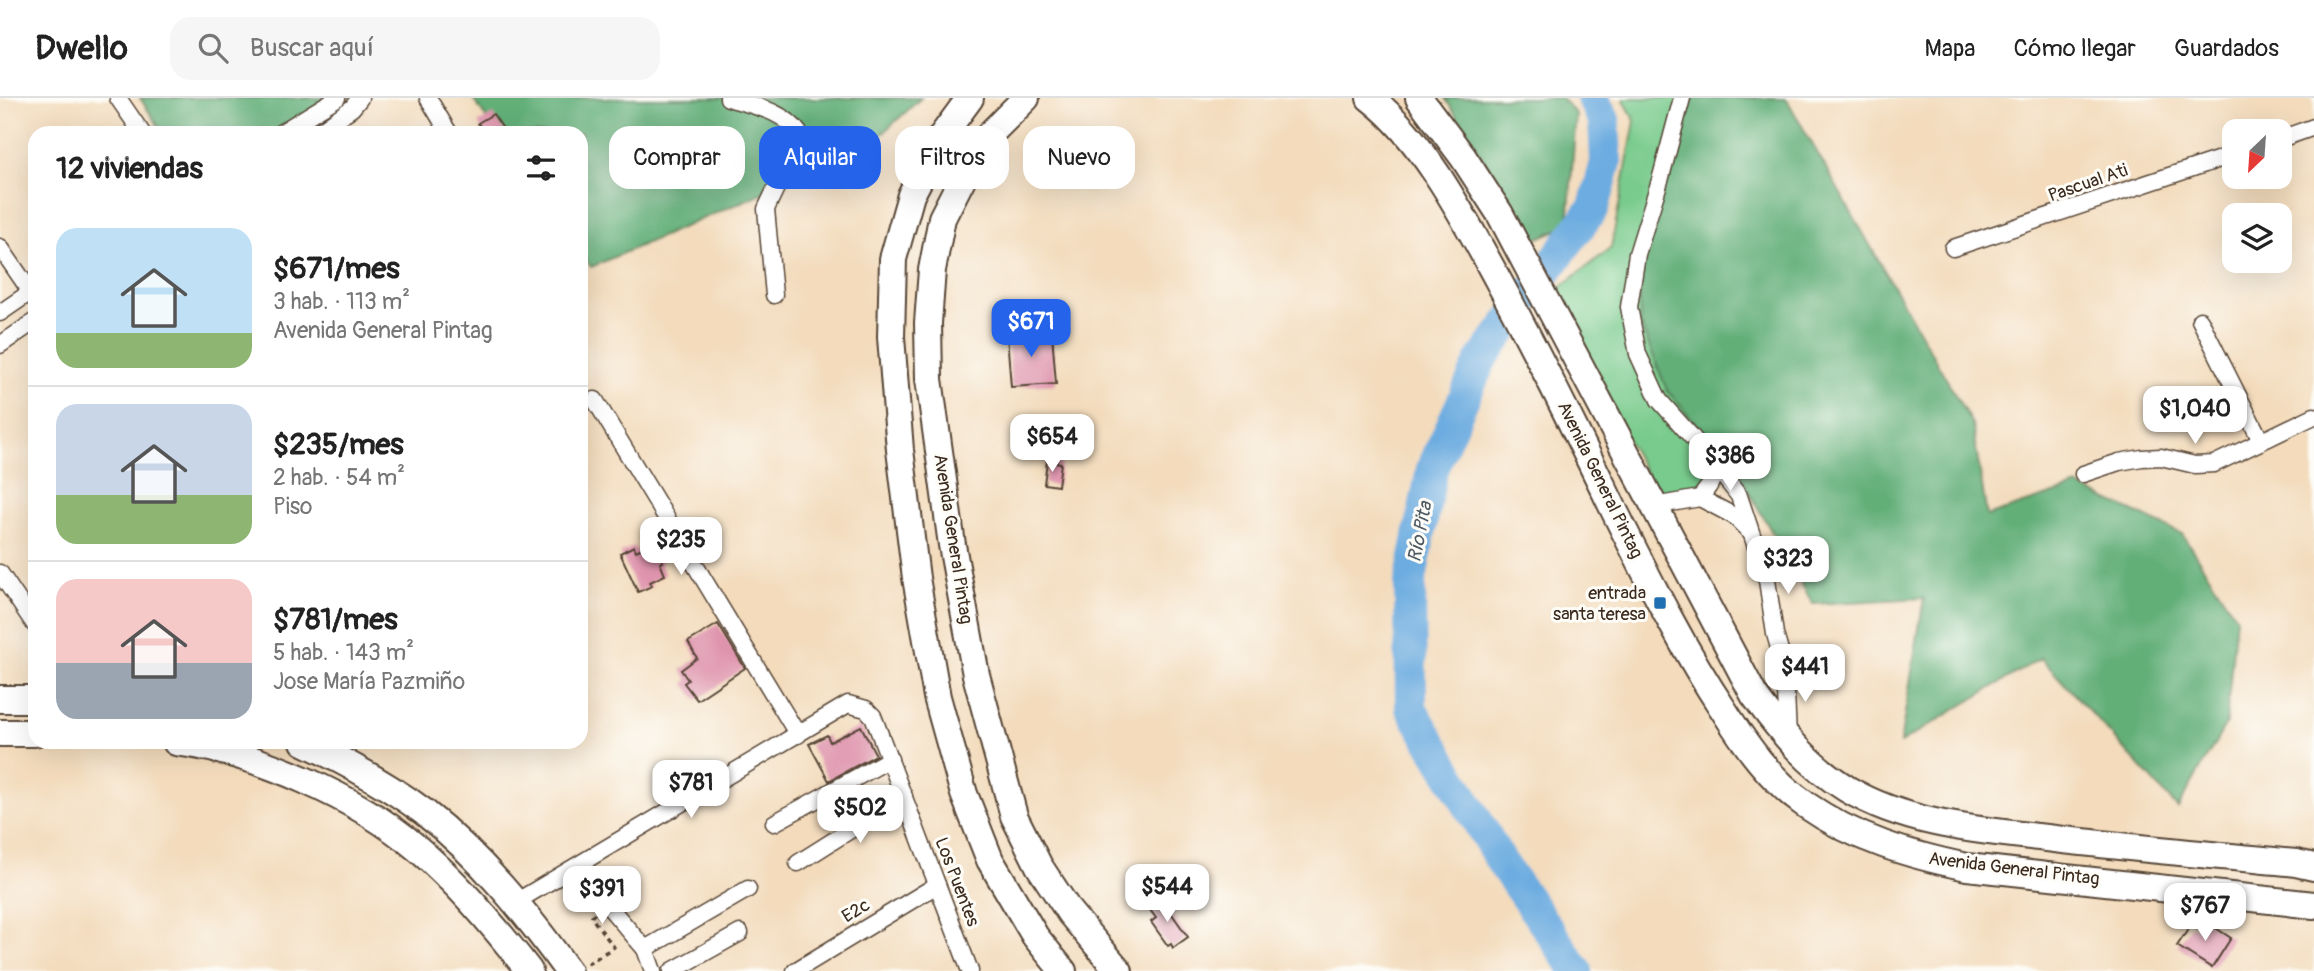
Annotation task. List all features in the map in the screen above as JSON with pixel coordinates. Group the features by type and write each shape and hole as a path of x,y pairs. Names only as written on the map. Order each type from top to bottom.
{"highway":[{"path":"970,98 942,136 911,195 893,259 891,337 900,450 916,578 937,697 964,794 990,860 1035,936 1063,971"},
{"name":"Avenida General Pintag","path":"1026,98 990,134 965,173 942,218 932,270 928,323 929,379 952,545 976,675 1014,816 1039,866 1070,913 1119,971"},
{"name":"Avenida General Pintag","path":"1370,98 1407,131 1466,223 1533,345 1660,603 1698,670 1756,759 1804,804 1840,826 1879,844 1956,864 2314,905"},
{"name":"Avenida General Pintag","path":"1419,98 1463,157 1500,214 1754,695 1788,740 1846,788 1885,808 1942,825 2314,867"},
{"path":"0,699 28,699"},
{"path":"0,733 28,733"},
{"path":"205,749 254,761 297,776 379,821 427,858 482,914 529,971"},
{"path":"318,749 353,766 425,813 475,858 577,968"}],"street":[{"path":"118,98 137,126"},
{"path":"291,126 337,98"},
{"path":"428,98 445,126"},
{"path":"727,98 779,114 792,122 799,133 794,150 766,209 774,295"},
{"path":"327,126 352,101"},
{"path":"1677,102 1661,177 1637,254 1629,307 1638,354 1659,400 1739,496 1767,580 1775,634 1785,669 1788,740"},
{"path":"2292,135 2314,127"},
{"name":"Pascual Ati","path":"1953,248 2222,158"},
{"path":"0,247 28,285"},
{"path":"0,313 28,297"},
{"path":"2200,320 2261,441"},
{"path":"0,345 28,326"},
{"path":"514,902 798,735 596,400"},
{"path":"2082,474 2142,458 2161,457 2195,465 2214,464 2314,416"},
{"path":"1699,499 1717,469"},
{"path":"1654,506 1699,499 1734,516 1752,534"},
{"path":"0,573 28,615"},
{"name":"Los Puentes","path":"798,735 848,705 858,706 873,716 970,971"},
{"path":"774,823 890,759"},
{"path":"798,863 904,796"},
{"path":"575,867 645,949 653,971"},
{"name":"E2c","path":"795,971 937,885"},
{"path":"645,949 748,889"},
{"path":"672,971 740,933"}],"path":[{"path":"577,968 614,947"}],"green space":[{"path":"140,98 334,98 292,126 158,126"},
{"path":"472,98 921,98 881,135 881,126 759,126 759,189 771,189 591,267 588,263 588,126 492,126"},
{"path":"1445,98 1561,98 1576,114 1568,225 1534,240"},
{"path":"1623,98 1693,98 1640,258 1667,390 1738,473 1665,509 1588,368 1557,290 1611,248 1635,121"},
{"path":"1693,98 1786,98 1972,424 1987,516 2078,486 2182,534 2236,617 2226,724 2178,808 2041,658 1900,743 1924,598 1813,604 1738,473 1667,390 1640,323 1640,258"}],"building":[{"path":"493,114 501,126 480,126 478,123"},
{"path":"1016,328 1052,333 1056,384 1011,387 1007,336 1017,335"},
{"path":"1047,461 1061,463 1058,486 1044,484"},
{"path":"651,544 654,550 657,548 665,575 650,582 652,586 638,592 620,553 634,546 636,551"},
{"path":"718,624 745,668 697,700 684,683 688,680 681,670 697,658 688,642"},
{"path":"861,726 876,755 829,781 809,744 827,735 830,742"},
{"path":"1160,897 1188,937 1173,948 1171,944 1168,946 1151,922 1156,918 1147,906"},
{"path":"2205,921 2231,938 2212,968 2177,946 2191,925 2199,930"}],"waterway":[{"name":"Río Pita","path":"1577,971 1502,863 1411,708 1410,584 1432,469 1481,360 1594,207 1606,162 1604,120 1592,98"}],"place":[{"name":"entrada santa teresa","path":"1660,603"}]}
